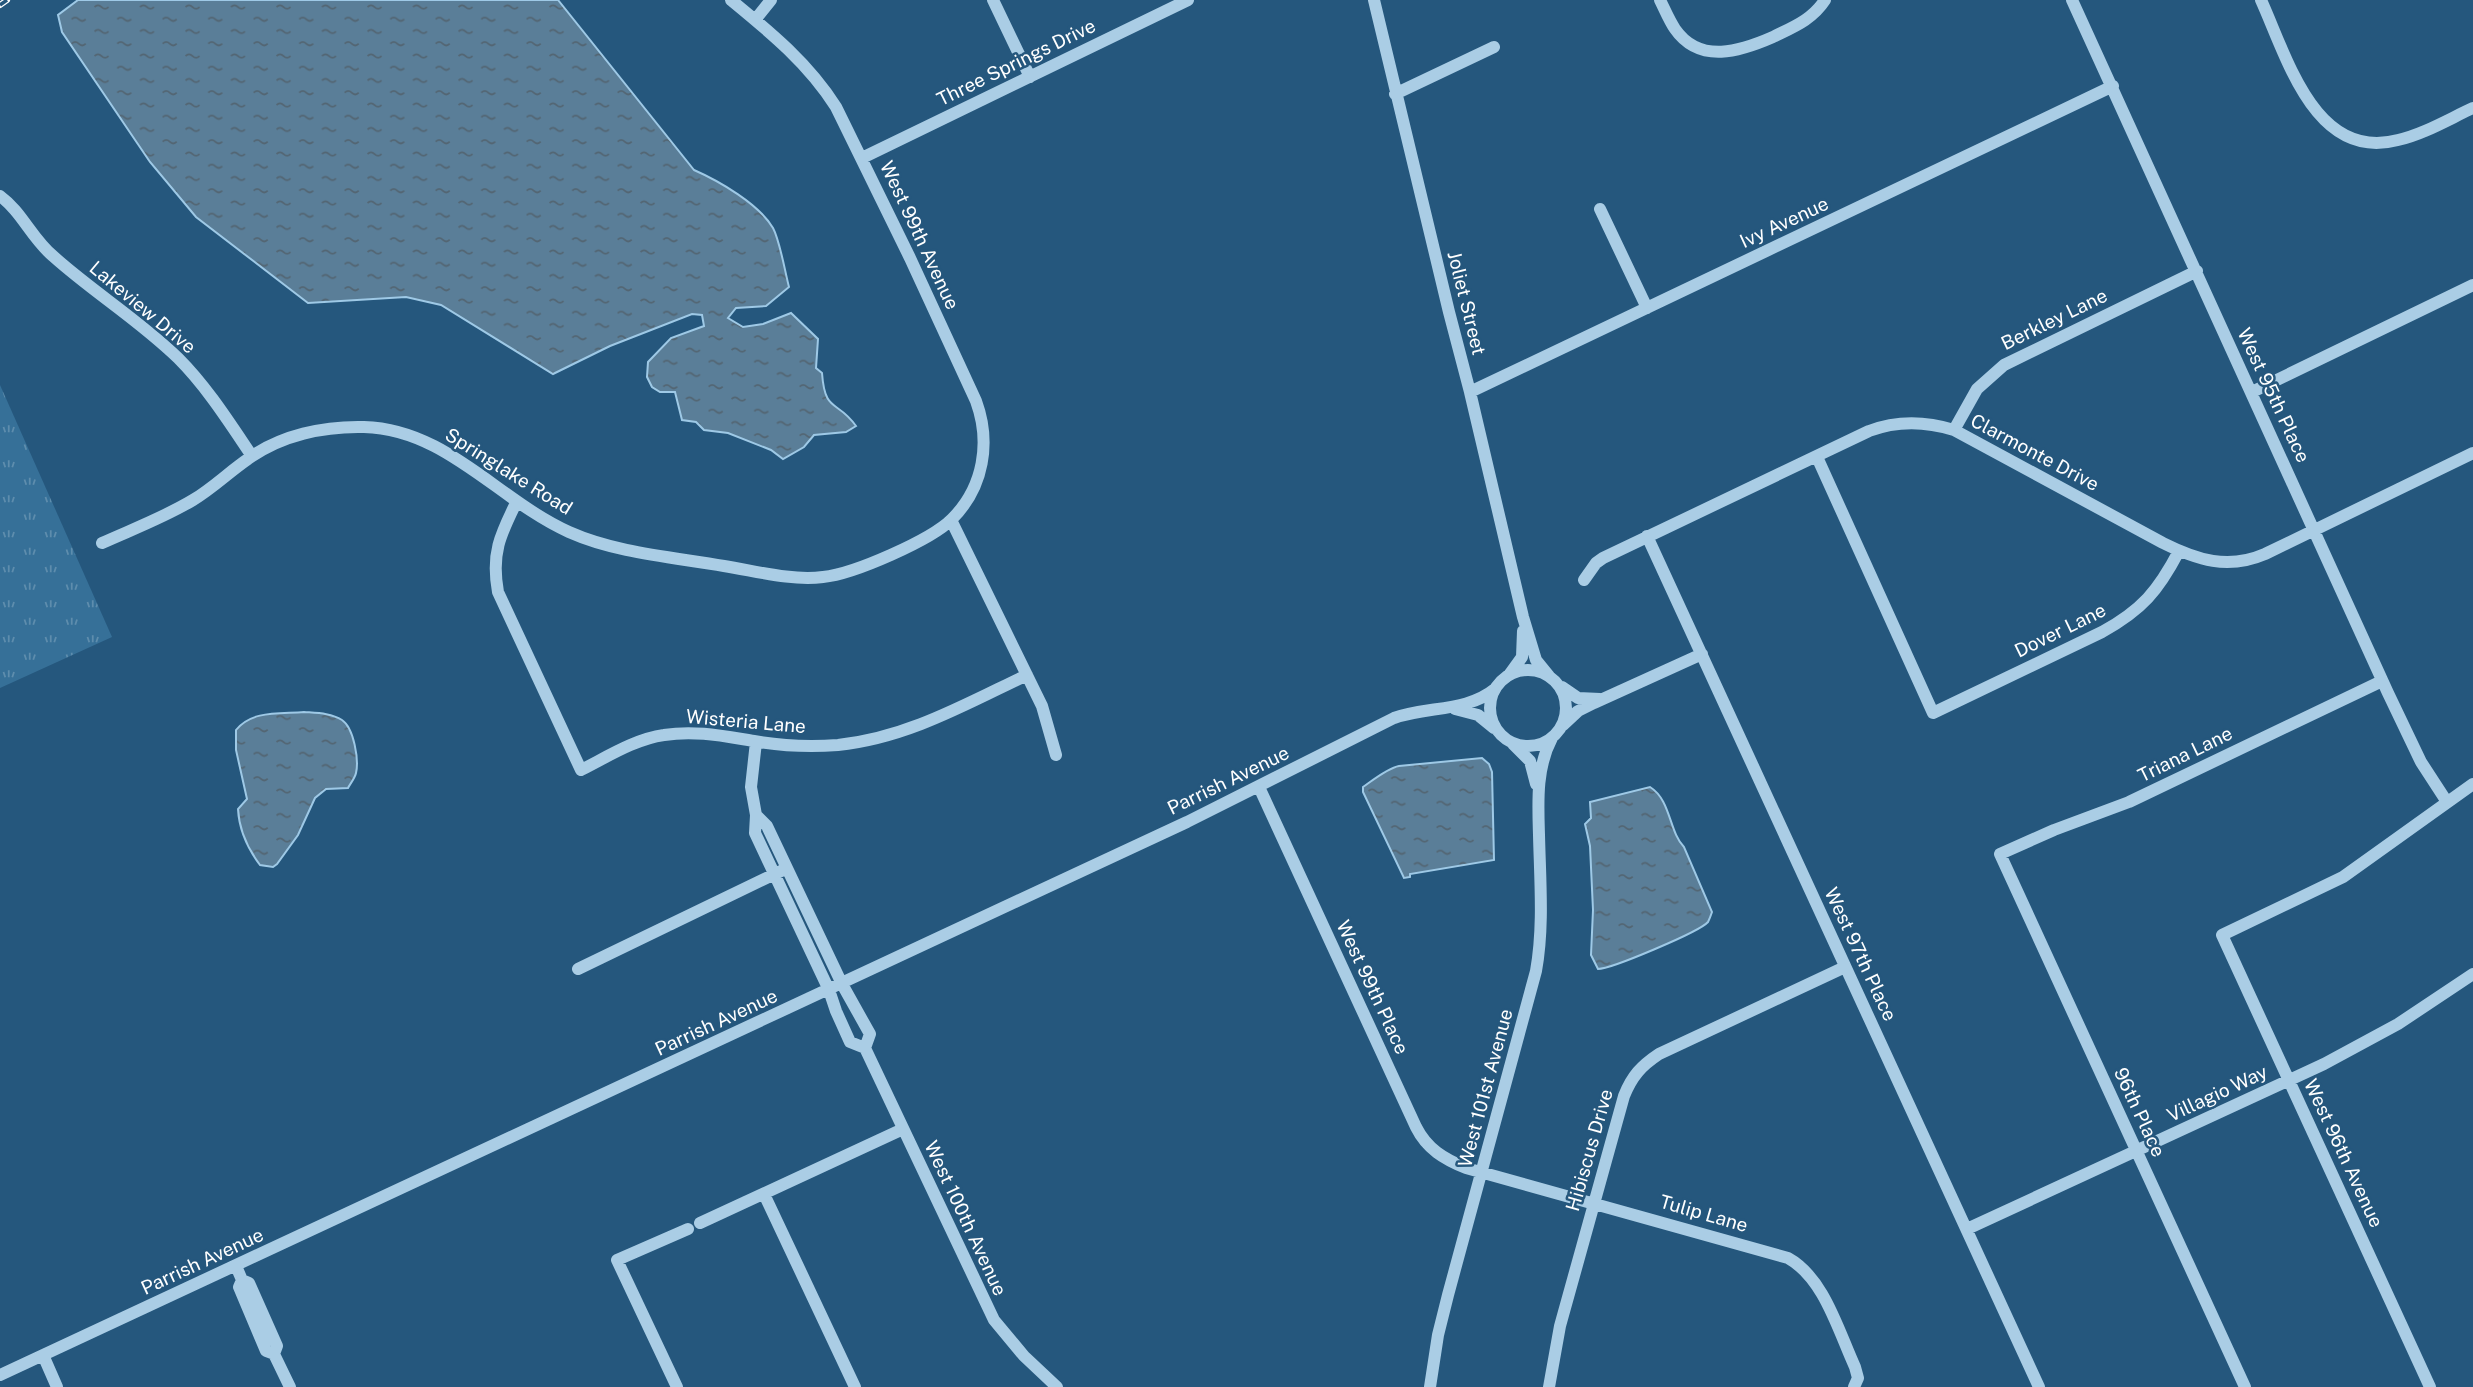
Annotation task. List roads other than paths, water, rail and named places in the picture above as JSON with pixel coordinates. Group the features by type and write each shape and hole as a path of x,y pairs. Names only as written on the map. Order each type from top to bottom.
{"street":[{"name":"West 99th Avenue","path":"731,0 785,45 821,84 836,107 969,385 984,425 984,449 979,477 967,500 951,520"},
{"path":"755,20 771,0"},
{"path":"993,0 1030,76"},
{"name":"Three Springs Drive","path":"862,158 1188,0"},
{"name":"Joliet Street","path":"1374,0 1523,617 1536,660 1554,681"},
{"path":"1660,0 1674,27 1696,47 1714,52 1733,52 1746,49 1798,25 1810,18 1825,0"},
{"name":"West 95th Place","path":"2072,0 2382,681 2421,763 2447,802"},
{"path":"2261,0 2313,109 2327,124 2345,136 2366,142 2397,141 2473,108"},
{"path":"1395,94 1494,47"},
{"name":"Ivy Avenue","path":"1470,392 2113,86"},
{"name":"Lakeview Drive","path":"0,196 53,257 178,358 209,394 251,456"},
{"path":"1600,209 1647,308"},
{"name":"Berkley Lane","path":"1954,430 1978,389 2004,365 2197,271"},
{"path":"2252,392 2473,285"},
{"name":"Clarmonte Drive","path":"1584,580 1596,563 1647,536 1869,431 1890,425 1925,423 1954,430 2179,551 2211,562 2245,561 2265,554 2473,453"},
{"name":"Springlake Road","path":"102,543 192,501 251,456 291,438 320,430 353,427 384,429 413,436 442,449 517,502 568,531 595,541 652,553 810,578 857,569 922,539 951,520"},
{"name":"Dover Lane","path":"1817,457 1933,713 2127,618 2153,594 2179,551"},
{"name":"Wisteria Lane","path":"517,502 497,547 495,575 498,592 581,770 629,746 661,735 700,733 791,746 823,746 884,737 931,720 1027,675"},
{"path":"951,520 1027,675 1046,718 1056,755"},
{"name":"West 97th Place","path":"1647,536 2039,1387"},
{"name":"Joliet Street","path":"1508,675 1522,654 1523,617"},
{"path":"1510,742 1529,747 1541,745 1552,738 1578,711 1702,654"},
{"path":"1508,675 1531,670 1554,681 1578,698 1604,698"},
{"name":"Parrish Avenue","path":"0,1375 842,984 1259,787 1394,718 1416,711 1479,701 1508,675"},
{"path":"1554,681 1566,703 1566,714 1561,727"},
{"name":"Triana Lane","path":"2000,854 2129,802 2382,681"},
{"path":"1495,689 1490,700 1490,713 1497,730"},
{"name":"Parrish Avenue","path":"1448,707 1478,715 1510,742"},
{"name":"West 101st Avenue","path":"1430,1387 1438,1335 1538,958 1538,795 1543,761 1552,738"},
{"name":"West 100th Avenue","path":"756,741 751,786 756,815 755,833 829,990 850,1042 865,1048 994,1320 1010,1341 1056,1387"},
{"name":"West 101st Avenue","path":"1510,742 1530,761 1538,795"},
{"path":"2447,802 2473,784"},
{"name":"West 99th Place","path":"1259,787 1420,1135 1435,1152 1447,1160 1483,1172"},
{"name":"West 96th Avenue","path":"2430,1387 2222,935 2343,877 2447,802"},
{"name":"West 100th Avenue","path":"756,815 767,826 842,984 870,1034 865,1048"},
{"name":"96th Place","path":"2000,854 2245,1387"},
{"path":"578,969 787,867"},
{"name":"Hibiscus Drive","path":"1549,1387 1557,1337 1593,1202 1631,1079 1643,1065 1659,1054 1845,967"},
{"name":"Villagio Way","path":"1968,1229 2351,1051 2398,1024 2473,974"},
{"path":"677,1387 617,1260 903,1129"},
{"name":"Tulip Lane","path":"1483,1172 1774,1253 1796,1262 1815,1280 1855,1367 1858,1378 1854,1387"},
{"path":"764,1194 855,1387"},
{"path":"236,1266 242,1280 239,1287 266,1351 274,1354 290,1387"},
{"path":"43,1355 57,1387"}],"water":[{"path":"78,0 558,0 694,170 726,187 767,219 776,234 789,287 766,306 736,308 728,318 743,327 763,324 791,313 818,339 816,368 822,373 829,401 856,426 846,432 814,435 804,447 783,459 771,450 728,433 704,430 696,422 682,420 675,392 660,392 652,387 647,377 648,362 671,338 704,326 702,315 692,314 610,346 553,374 441,305 406,297 308,303 196,217 150,162 62,32 58,15"},
{"path":"304,712 333,716 346,724 355,745 355,775 348,788 326,789 315,798 298,835 277,864 273,867 260,865 240,824 238,809 247,799 236,750 236,730 258,716"},
{"path":"1482,758 1489,764 1492,772 1494,860 1410,874 1410,877 1404,878 1363,787 1399,766"},
{"path":"1650,787 1666,808 1712,912 1708,922 1689,934 1636,957 1598,969 1591,955 1593,910 1590,846 1585,824 1591,818 1590,802"}],"railway":[{"path":"0,5 7,0"}]}
